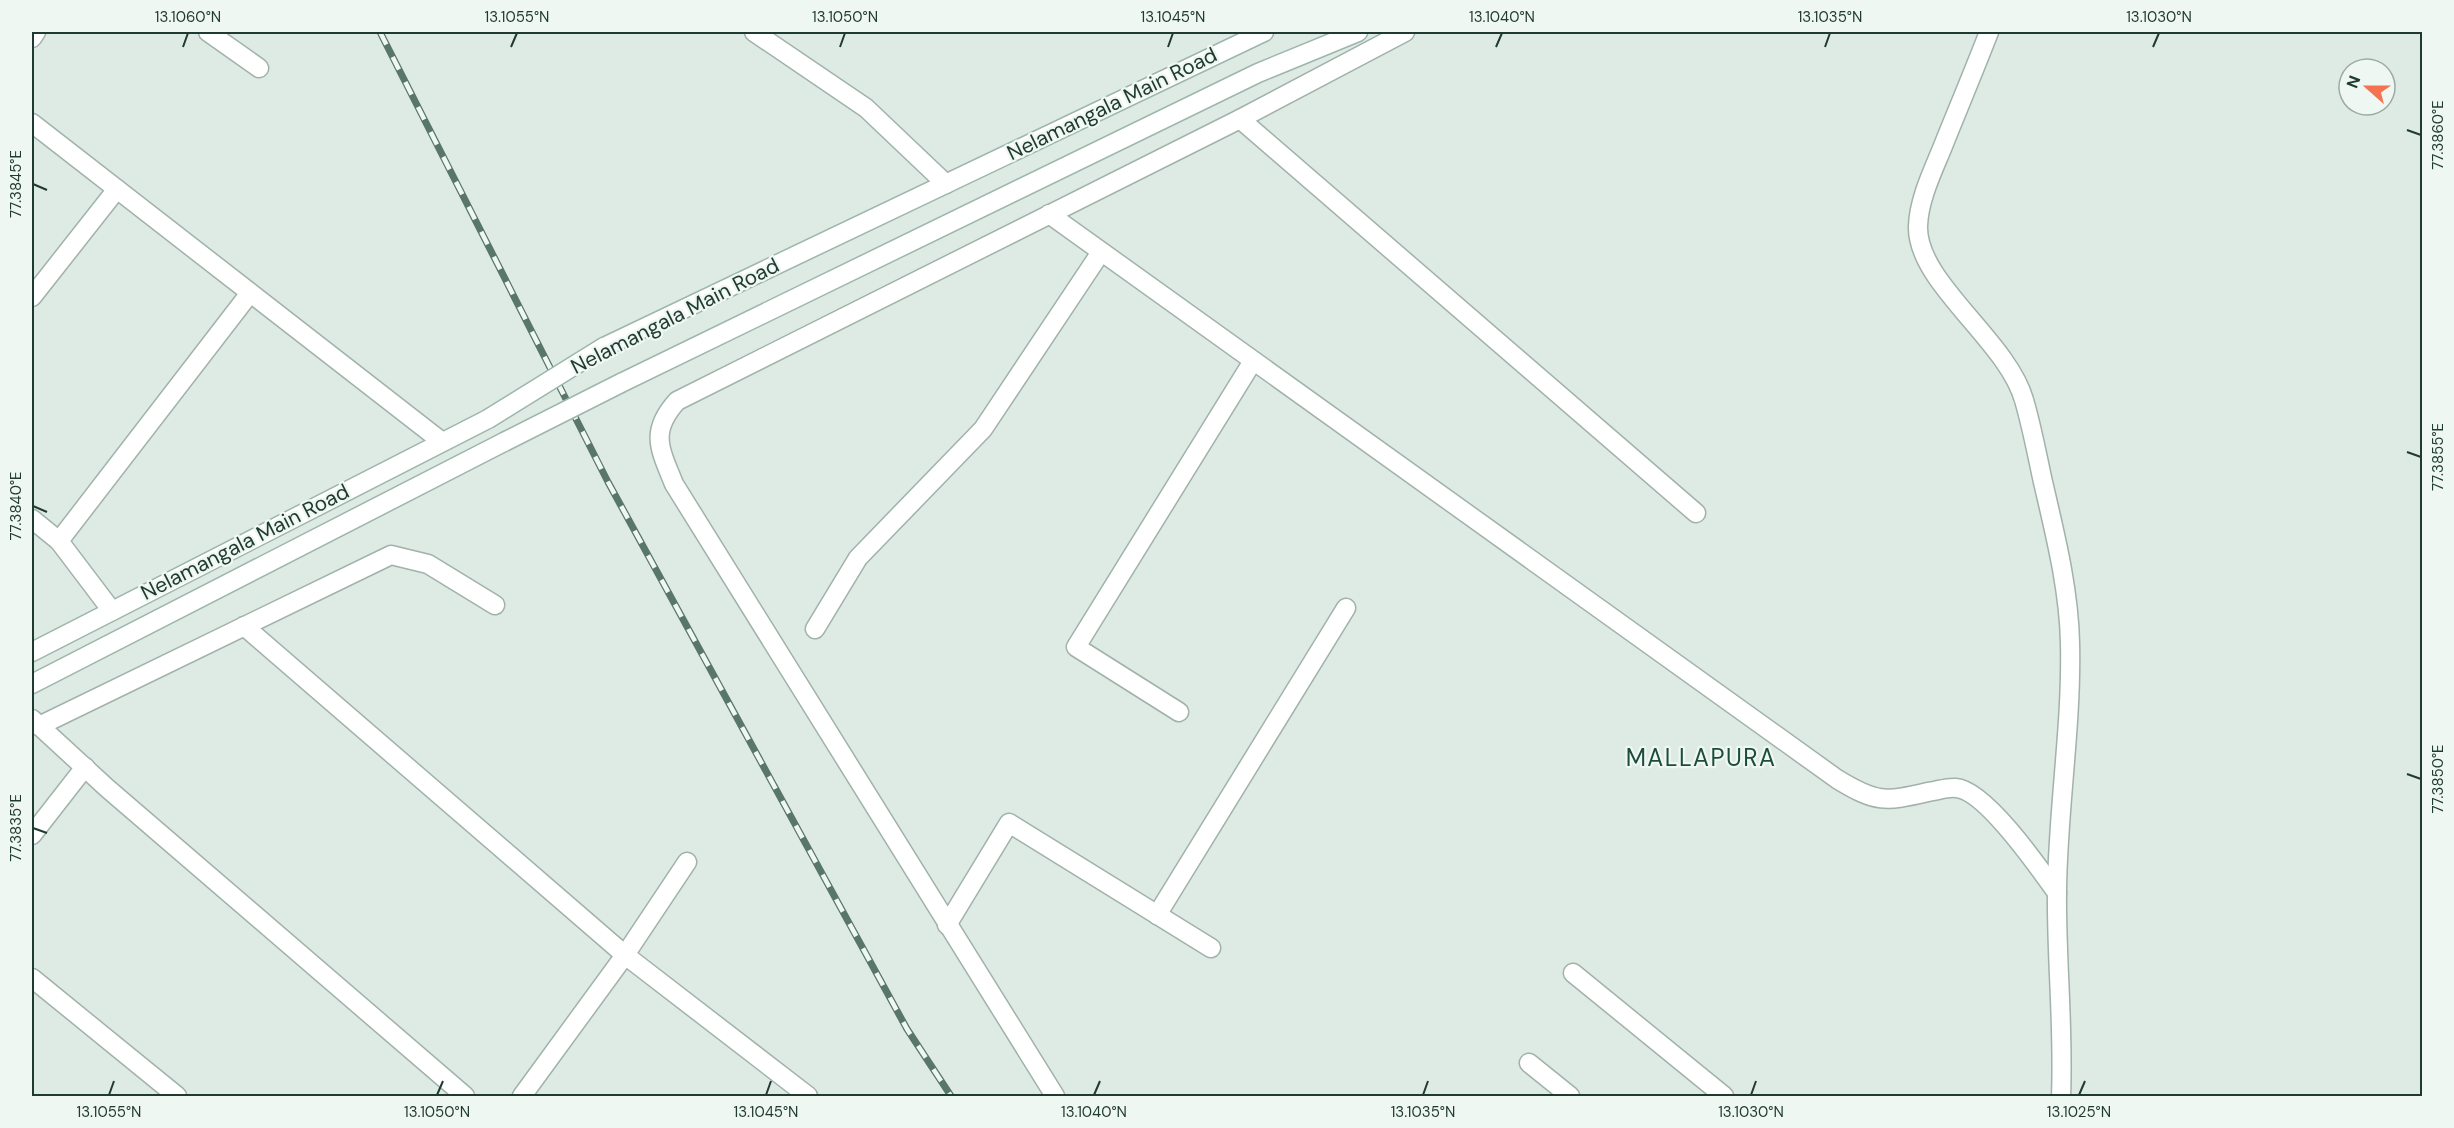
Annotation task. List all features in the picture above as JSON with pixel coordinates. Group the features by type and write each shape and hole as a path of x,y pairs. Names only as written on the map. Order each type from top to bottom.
{"street":[{"path":"32,38 36,32"},
{"path":"208,32 259,68"},
{"path":"754,32 866,108 946,184"},
{"name":"Nelamangala Main Road","path":"32,652 488,419 604,347 1264,32"},
{"path":"32,684 621,383 1258,73 1358,32"},
{"path":"1055,1096 674,484 662,454 659,433 665,415 677,401 1240,119 1405,32"},
{"path":"1989,32 1927,186 1918,226 1922,252 1936,277 1996,349 2014,375 2024,399 2055,534 2070,640 2057,893 2062,1025 2061,1096"},
{"path":"1240,119 1696,513"},
{"path":"32,123 441,441"},
{"path":"32,297 117,189"},
{"path":"1049,214 1827,772 1863,795 1885,800 1956,788 1972,793 2022,846 2057,893"},
{"path":"815,629 858,558 983,429 1101,252"},
{"path":"59,541 250,292"},
{"path":"1179,712 1076,647 1252,361"},
{"path":"32,519 59,541 112,611"},
{"path":"465,1096 35,723 391,555 428,564 495,605"},
{"path":"1158,915 1346,609"},
{"path":"244,626 625,955 808,1096"},
{"path":"32,836 85,767"},
{"path":"947,925 1009,823 1211,948"},
{"path":"522,1096 625,955 687,862"},
{"path":"1573,973 1724,1096"},
{"path":"32,978 177,1096"},
{"path":"1529,1063 1570,1096"}],"railway":[{"path":"380,32 608,482 907,1029 951,1096"}],"district":[{"name":"MALLAPURA","path":"1701,757"}]}
